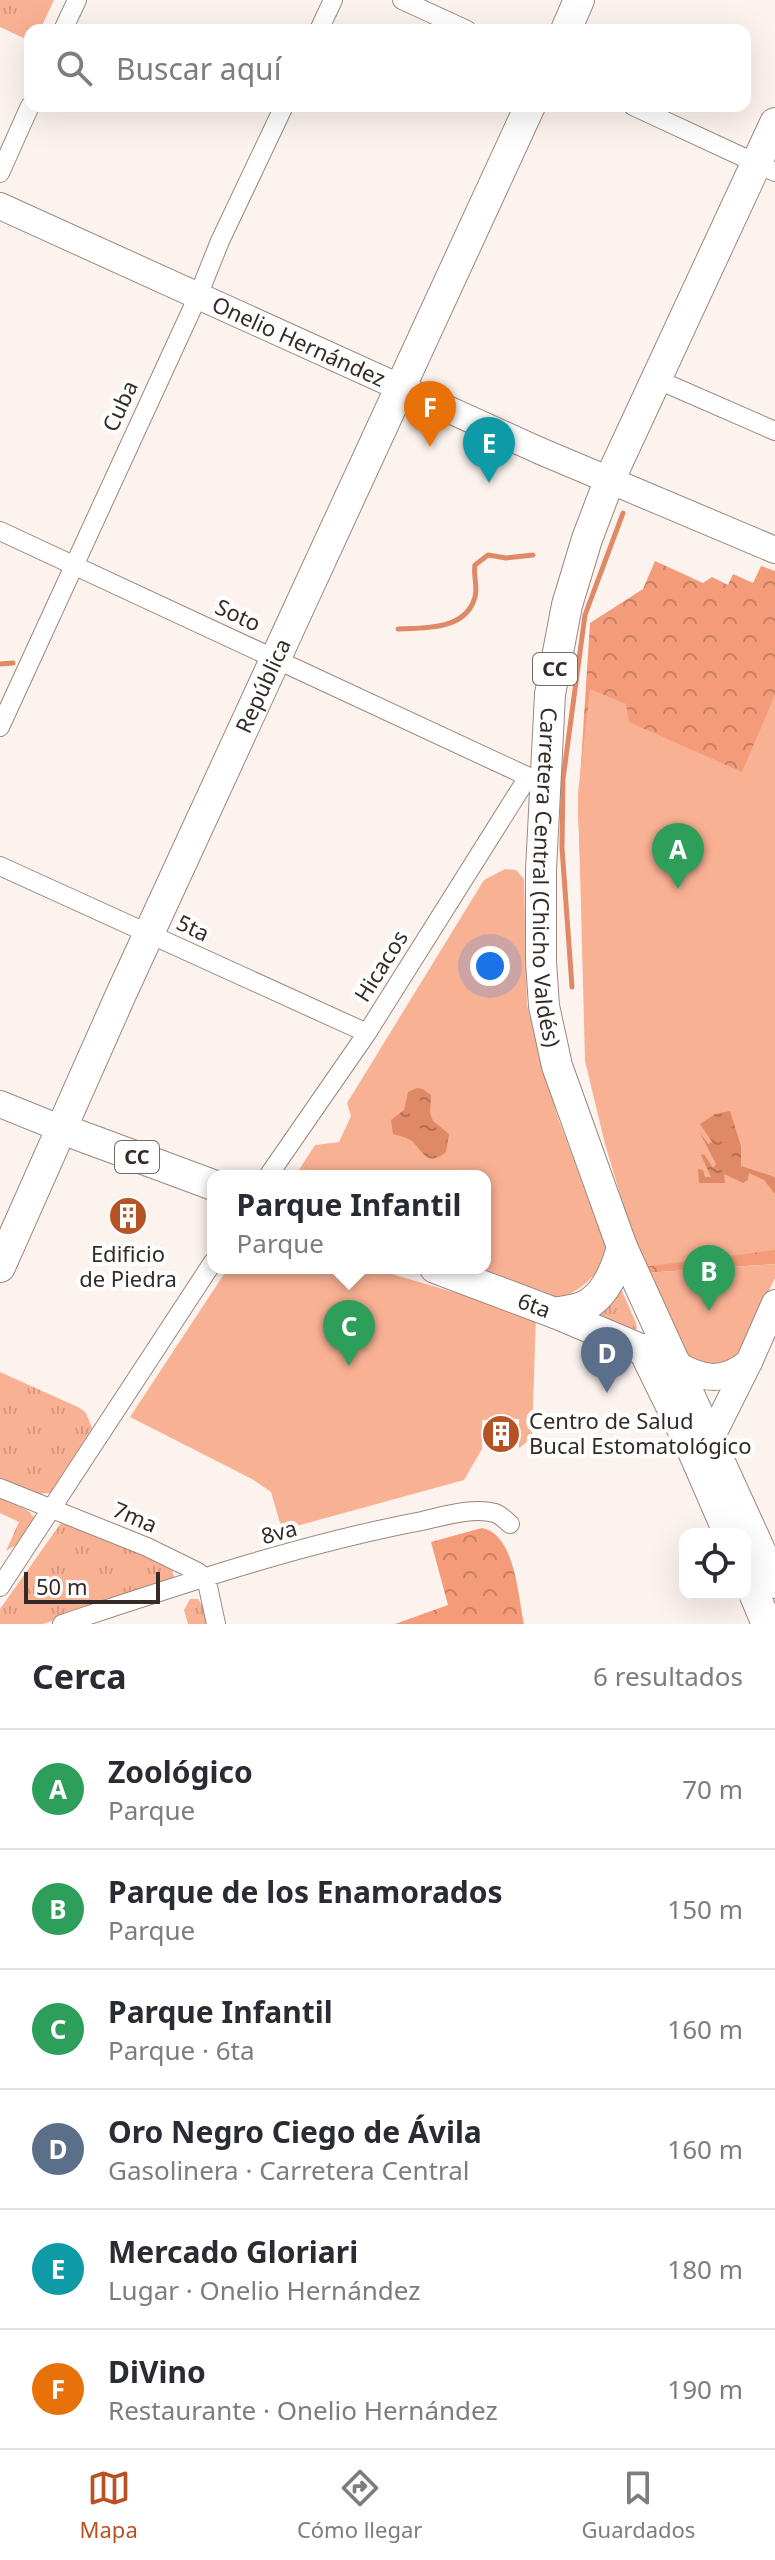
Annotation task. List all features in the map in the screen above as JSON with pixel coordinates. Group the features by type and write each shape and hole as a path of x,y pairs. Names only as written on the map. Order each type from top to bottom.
{"main road":[{"path":"569,24 579,0"},
{"name":"República","path":"0,1267 149,934 527,112"},
{"name":"Carretera Central (Chicho Valdés)","path":"676,1364 622,1247 557,1066 544,1006 536,780 567,605 587,539 609,481 656,379 765,167 775,123"},
{"name":"CC","path":"62,1129 207,1183"},
{"path":"555,1313 584,1306 597,1295 615,1272 622,1247"},
{"name":"6ta","path":"451,1274 555,1313 676,1364"},
{"name":"CC","path":"643,1349 701,1444 775,1583"},
{"name":"CC","path":"676,1364 727,1528"},
{"path":"751,1586 767,1624"}],"street":[{"path":"66,24 77,0"},
{"path":"322,24 333,0"},
{"path":"402,0 454,24"},
{"path":"0,173 27,112"},
{"name":"Cuba","path":"0,727 281,112"},
{"path":"646,112 765,167"},
{"name":"Onelio Hernández","path":"0,206 609,481 775,550"},
{"path":"656,379 775,431"},
{"name":"Soto","path":"0,531 536,780"},
{"name":"Hicacos","path":"272,1170 536,780"},
{"name":"5ta","path":"0,866 367,1033"},
{"path":"0,1104 62,1129"},
{"path":"0,1587 207,1271"},
{"path":"701,1444 749,1362 775,1303"},
{"path":"676,1364 693,1374 716,1378 736,1373 749,1362"},
{"name":"7ma","path":"0,1488 147,1547 191,1567 204,1577"},
{"name":"8va","path":"62,1624 204,1577 388,1527 455,1514 497,1513 510,1524"},
{"path":"204,1577 216,1624"}],"green space":[{"path":"0,0 54,0 43,24 24,24 24,38 0,27"},
{"path":"655,561 703,583 712,577 728,585 733,574 753,583 761,566 775,571 775,1264 645,1273 588,1058 578,810 590,623 643,589"},
{"path":"590,689 626,704 629,722 742,772 775,695 775,1250 642,1267 605,1144 585,1061 578,793"},
{"path":"505,869 516,870 524,879 527,1005 557,1115 608,1253 585,1284 559,1296 531,1291 491,1274 491,1170 299,1170 315,1145 339,1142 351,1116 347,1103 484,880"},
{"path":"775,1264 775,1278 734,1363 727,1368 681,1360 645,1273"},
{"path":"224,1274 392,1274 536,1316 532,1438 519,1448 519,1419 482,1420 482,1449 464,1480 282,1530 271,1492 252,1479 130,1417"},
{"path":"619,1284 636,1323 637,1330 585,1313"},
{"path":"0,1372 86,1413 92,1428 50,1493 37,1494 0,1481"},
{"path":"0,1497 27,1510 34,1517 16,1545 6,1551 19,1522 0,1513"},
{"path":"61,1523 85,1527 172,1570 174,1576 171,1582 43,1624 0,1624 0,1609"},
{"path":"482,1528 502,1542 508,1554 524,1624 395,1624 448,1605 431,1542"},
{"path":"190,1599 198,1599 204,1608 207,1624 188,1624 184,1610"}],"water":[{"path":"417,1088 431,1095 433,1121 449,1134 446,1152 434,1158 426,1157 411,1140 393,1134 391,1120 404,1110 408,1092"},
{"path":"730,1111 741,1146 741,1166 775,1178 775,1194 764,1180 749,1173 748,1180 743,1183 724,1174 725,1183 699,1183 698,1169 703,1170 705,1177 711,1177 701,1155 704,1154 713,1168 716,1164 699,1131 708,1144 712,1142 700,1124 715,1114"}],"waterway":[{"path":"572,987 562,848 563,779 585,615 623,513"},
{"path":"398,629 444,625 463,616 475,597 475,565 488,555 506,558 533,555"},
{"path":"0,664 13,663"}],"place":[{"name":"DiVino","path":"430,447"},
{"name":"Mercado Gloriari","path":"489,483"},
{"name":"Zoológico","path":"678,889"},
{"name":"Edificio de Piedra","path":"128,1216"},
{"name":"Parque de los Enamorados","path":"709,1311"},
{"name":"Parque Infantil","path":"349,1366"},
{"name":"Oro Negro Ciego de Ávila","path":"607,1393"},
{"name":"Centro de Salud Bucal Estomatológico","path":"501,1434"}]}
